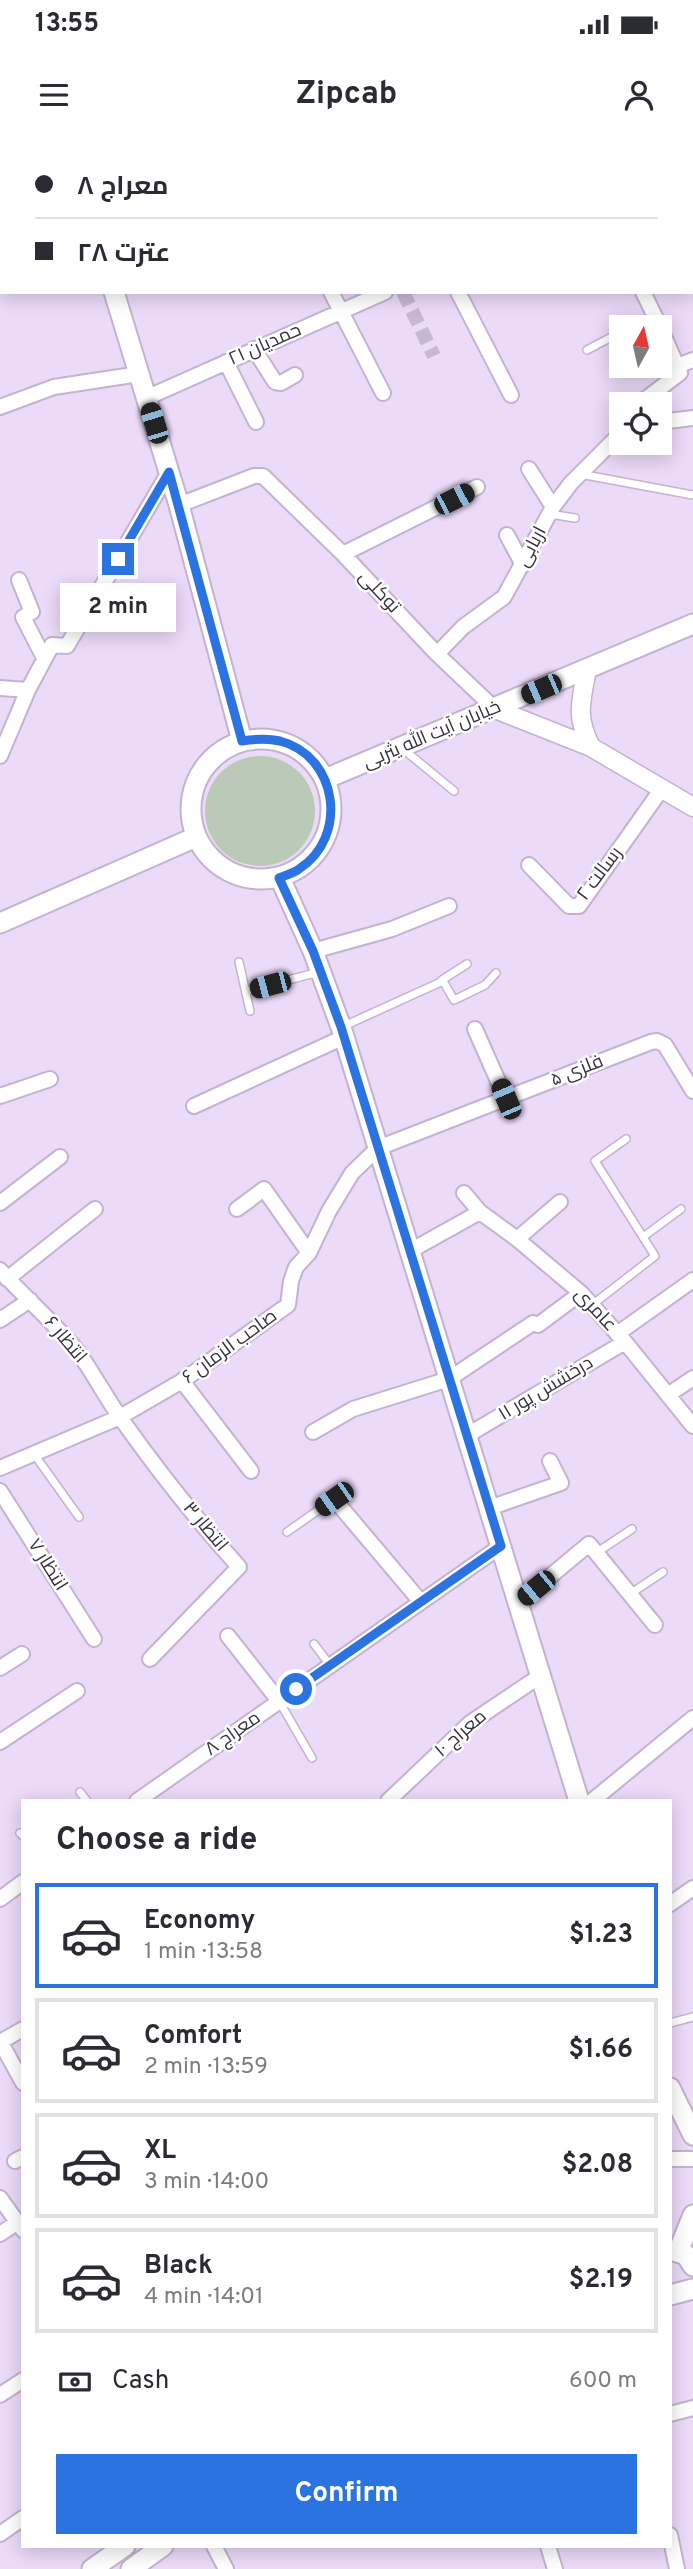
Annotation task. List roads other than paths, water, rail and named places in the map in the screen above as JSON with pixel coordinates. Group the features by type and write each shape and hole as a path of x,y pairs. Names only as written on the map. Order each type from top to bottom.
{"main road":[{"path":"115,294 179,505 242,741"},
{"name":"خیابان آیت الله یثربی","path":"325,779 693,624"},
{"path":"262,738 281,741 307,756 325,779 331,798 332,819 326,839 314,856 299,870 279,878 260,880 240,877 221,868 206,854 196,837 191,818 191,798 197,779 209,762 224,749 242,741 262,738"},
{"path":"0,923 196,837"},
{"path":"279,878 313,951 343,1032 578,1799"},
{"path":"672,2090 686,2105 693,2135"},
{"path":"693,2215 679,2247 693,2266"},
{"path":"92,2569 122,2548"},
{"path":"131,2569 160,2548"}],"street":[{"path":"332,294 383,393"},
{"name":"حمدیان ۲۱","path":"146,398 380,294"},
{"path":"459,294 511,395"},
{"path":"644,294 654,315"},
{"path":"254,349 275,382 281,383 295,375"},
{"path":"656,392 680,375 672,355"},
{"path":"677,366 693,360"},
{"path":"226,362 256,422"},
{"path":"0,407 54,387 139,374"},
{"path":"672,421 693,418"},
{"name":"اربابی","path":"437,654 463,627 498,603 523,565 551,511 580,474 609,445"},
{"path":"529,469 551,511"},
{"path":"0,757 28,690 52,645 67,646 169,472"},
{"name":"توکلی","path":"179,505 254,476 263,476 343,554 437,654 495,709"},
{"path":"343,554 477,487"},
{"path":"507,535 523,565"},
{"path":"19,580 32,612 23,617 44,659"},
{"path":"587,669 580,717 581,729 591,747"},
{"path":"0,688 28,690"},
{"path":"495,709 591,747 693,807"},
{"name":"رسالت ۲","path":"529,865 569,906 579,906 661,790"},
{"path":"313,951 392,929 449,906"},
{"path":"475,1029 506,1099"},
{"path":"194,1106 343,1032"},
{"name":"فلزی ۵","path":"378,1148 651,1042 657,1041 665,1045 693,1091"},
{"path":"0,1096 50,1079"},
{"name":"صاحب الزمان ۶","path":"0,1468 120,1417 183,1381 288,1305 296,1267 309,1253 329,1211 352,1173 378,1148"},
{"path":"0,1203 60,1157"},
{"path":"237,1209 264,1189 309,1253"},
{"name":"عامری","path":"464,1194 480,1212 581,1293 693,1426"},
{"path":"517,1239 560,1202"},
{"path":"4,1275 95,1209"},
{"path":"410,1251 480,1212"},
{"name":"انتظار ۶","path":"4,1275 77,1351 98,1379 120,1417"},
{"name":"درخشش پور ۱۱","path":"467,1436 621,1338 693,1280"},
{"path":"313,1432 353,1409 449,1379 533,1323 538,1325 581,1293"},
{"path":"0,1320 30,1300"},
{"path":"668,1395 693,1378"},
{"path":"183,1381 251,1471"},
{"name":"انتظار ۳","path":"120,1417 207,1531 239,1567 150,1659"},
{"path":"489,1508 561,1483 550,1461"},
{"name":"انتظار ۷","path":"0,1491 94,1639"},
{"path":"334,1499 421,1602"},
{"name":"معراج ۸","path":"140,1799 501,1546"},
{"path":"518,1603 593,1548 655,1625"},
{"path":"228,1636 279,1701"},
{"path":"0,1668 22,1654"},
{"name":"معراج ۱۰","path":"390,1799 470,1723 540,1676"},
{"path":"2,1737 77,1691"},
{"path":"594,1799 693,1718"},
{"path":"0,1899 21,1883"},
{"path":"672,1903 693,1888"},
{"path":"21,2030 0,2042 21,2079"},
{"path":"672,2159 693,2159"},
{"path":"0,2198 20,2226 0,2234"},
{"path":"0,2395 21,2381"},
{"path":"672,2413 693,2408"},
{"path":"0,2534 21,2519"},
{"path":"672,2545 677,2569"},
{"path":"215,2548 226,2569"},
{"path":"549,2548 555,2569"}],"lane":[{"path":"587,349 609,338"},
{"path":"580,474 693,495"},
{"path":"551,511 575,518"},
{"path":"402,748 454,791"},
{"path":"239,962 250,1012"},
{"path":"343,1032 443,981 442,979 467,964"},
{"path":"246,992 320,971"},
{"path":"443,981 454,1000 485,985 496,973"},
{"path":"592,1305 655,1256 595,1161 625,1139"},
{"path":"643,1237 681,1209"},
{"path":"34,1454 79,1517"},
{"path":"287,1532 334,1499"},
{"path":"593,1548 632,1529"},
{"path":"630,1594 663,1572"},
{"path":"314,1644 331,1666"},
{"path":"279,1701 312,1758"},
{"path":"80,1792 85,1799"},
{"path":"672,2022 693,2017"}],"tunnel":[{"path":"404,294 434,356"}]}
